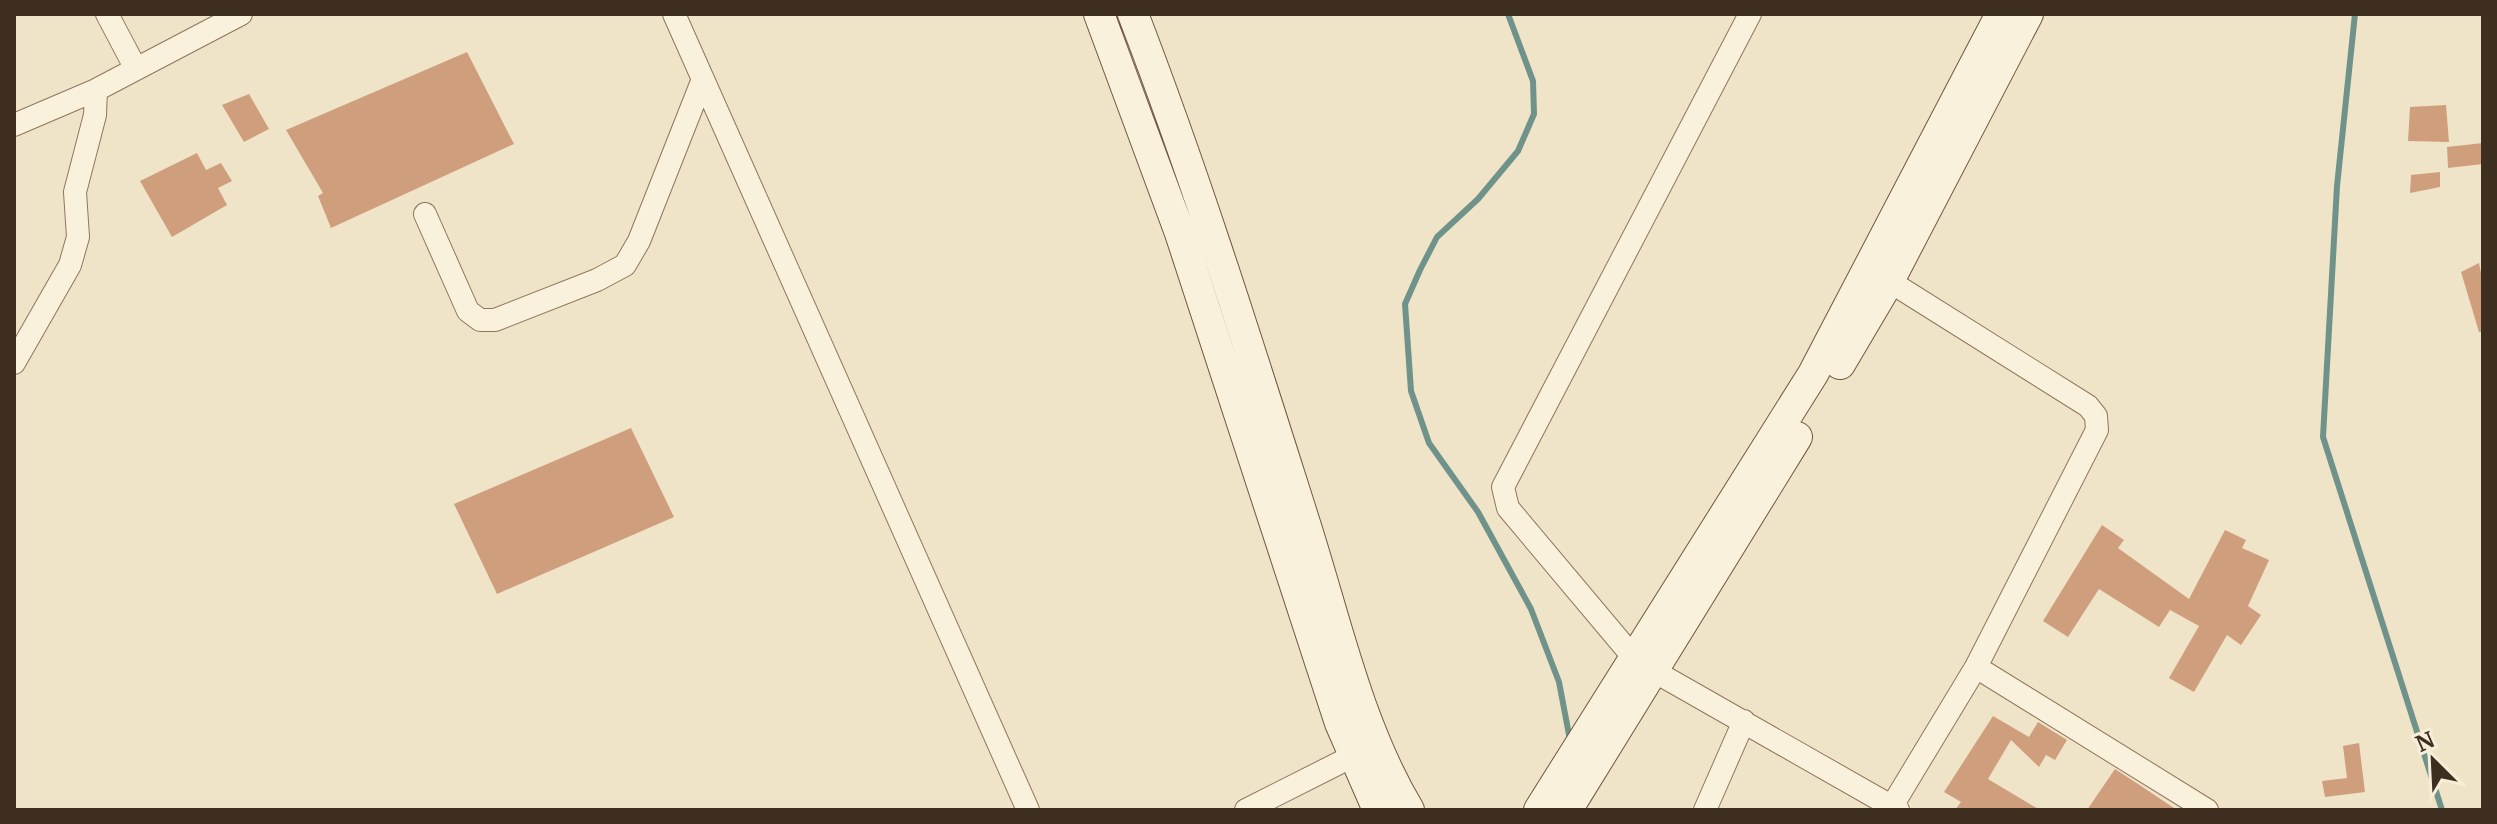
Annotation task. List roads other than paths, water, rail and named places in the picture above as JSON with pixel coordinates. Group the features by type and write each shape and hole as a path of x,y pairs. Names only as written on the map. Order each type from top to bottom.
{"main road":[{"path":"1099,14 1180,233 1353,756 1378,810"},
{"path":"1133,14 1236,307 1366,716 1395,786 1409,810"},
{"path":"1558,810 1576,773 1813,374 2001,14"},
{"path":"1576,773 1581,743 1731,546 1889,281 2028,14"}],"street":[{"path":"107,14 136,69"},
{"path":"14,125 96,90 241,14"},
{"path":"674,14 1028,810"},
{"path":"1750,14 1503,487 1508,508 1643,664 1895,808 1976,667 2097,430 2096,416 2088,406 1889,281"},
{"path":"425,214 468,311 480,320 495,320 597,280 625,265 639,241 703,79"},
{"path":"14,363 70,265 78,237 75,192 95,115 96,90"},
{"path":"1976,667 2207,810"},
{"path":"1705,810 1744,721"},
{"path":"1246,810 1353,756"}],"waterway":[{"path":"1508,14 1533,81 1534,114 1518,151 1478,199 1437,237 1420,270 1405,304 1411,391 1429,443 1478,512 1531,609 1559,682 1570,740"},
{"path":"2355,14 2337,186 2323,437 2442,810"}]}
